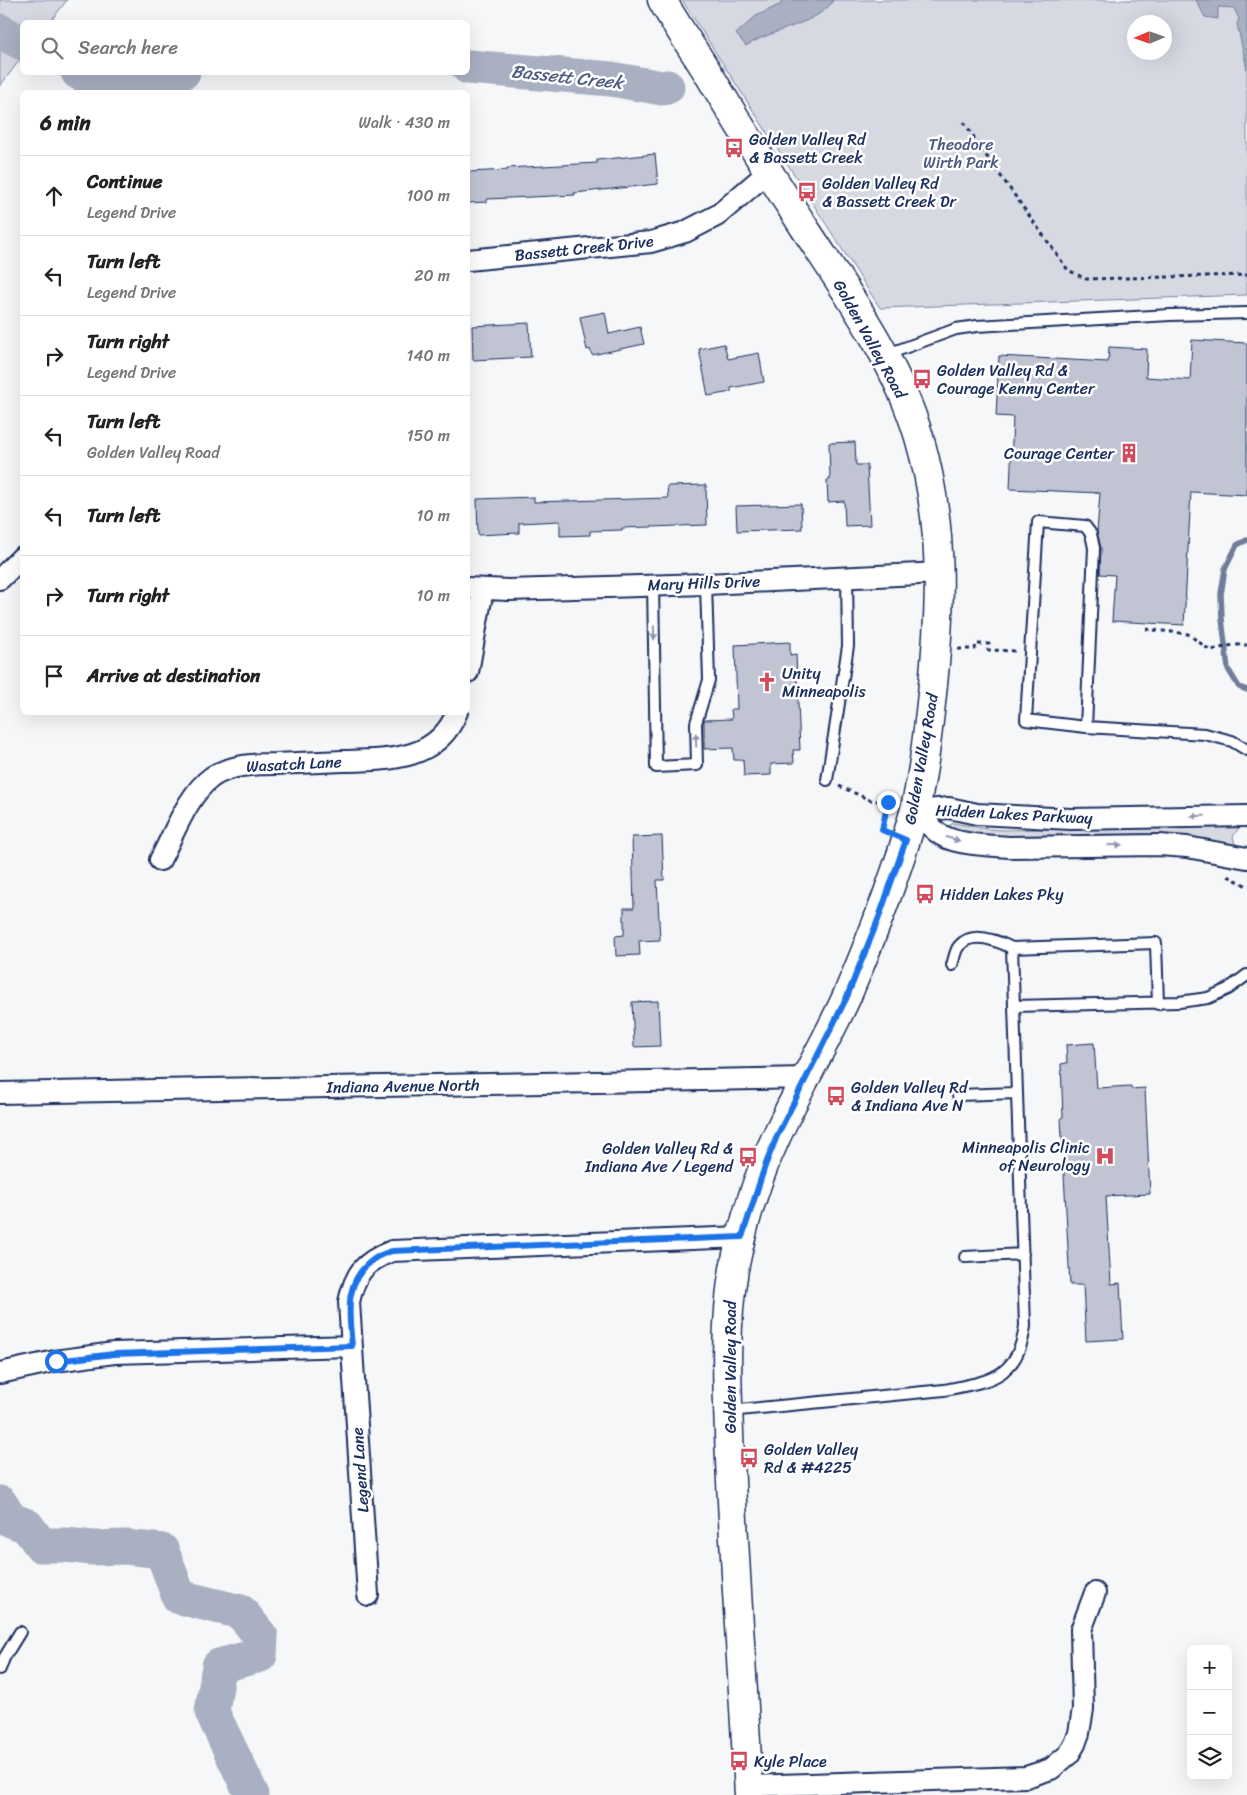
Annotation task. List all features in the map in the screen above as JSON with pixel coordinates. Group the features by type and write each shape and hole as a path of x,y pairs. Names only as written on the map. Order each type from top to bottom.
{"street":[{"name":"Golden Valley Road","path":"662,0 768,172 856,306 884,356 900,389 918,436 930,484 936,520 940,573 939,616 934,676 925,752 914,811 906,840 878,920 846,999 769,1154 742,1237 734,1270 727,1331 728,1411 749,1790"},
{"name":"Bassett Creek Drive","path":"470,260 650,242 685,232 718,215 768,172"},
{"path":"0,579 20,559"},
{"name":"Mary Hills Drive","path":"475,589 508,590 653,584 706,584 940,573"},
{"path":"470,648 475,589"},
{"name":"Wasatch Lane","path":"160,860 195,793 213,777 235,767 259,764 390,760 415,754 437,742 453,722 456,715"},
{"name":"Hidden Lakes Parkway","path":"914,811 949,808 977,814 1071,820 1247,816"},
{"name":"Hidden Lakes Parkway","path":"914,811 942,836 988,846 1011,848 1159,845 1187,847 1247,858"},
{"name":"Indiana Avenue North","path":"0,1093 806,1078"},
{"name":"Legend Lane","path":"368,1595 349,1302 353,1285 361,1271 375,1258 392,1251 742,1237"},
{"path":"0,1373 56,1361 114,1354 352,1346"},
{"path":"749,1790 1026,1777 1051,1770 1069,1754 1079,1733 1083,1709 1081,1630 1095,1593"}],"lane":[{"path":"884,356 956,329 977,326 1247,312"},
{"path":"1086,727 1094,548 1091,534 1085,526 1038,522 1026,720 1086,727 1205,734 1232,741 1247,750"},
{"path":"827,780 848,646 847,576"},
{"path":"653,584 656,767 698,765 696,723 710,680 706,584"},
{"path":"952,965 959,946 969,940 983,938 997,940 1012,948 1156,943 1158,1004"},
{"path":"728,1411 944,1390 979,1383 997,1376 1010,1367 1019,1355 1026,1326 1012,948"},
{"path":"1014,1006 1158,1004 1208,998 1228,989 1247,975"},
{"path":"958,1095 1017,1093"},
{"path":"965,1257 1023,1254"},
{"path":"0,1669 4,1658 20,1632"}],"path":[{"path":"964,122 1068,270 1086,279 1247,275"},
{"path":"1146,629 1188,634 1212,650 1233,645 1247,645"},
{"path":"958,649 975,649 976,644 989,644 988,650 1031,652"},
{"path":"827,780 870,800 888,802 882,830 906,840"}],"green space":[{"path":"0,0 67,0 52,20 20,20 20,60 0,86"},
{"name":"Theodore Wirth Park","path":"682,0 1247,0 1247,295 880,308"},
{"path":"953,823 1003,830 1241,824 1233,837 1236,847 1001,842 950,830 950,825"}],"water":[{"path":"782,0 833,0 818,15 756,40 746,46 736,34 756,16 781,4"},
{"path":"1196,0 1247,0 1247,69 1237,24 1239,19 1234,8 1218,7 1218,19 1205,17"}],"building":[{"path":"655,154 658,184 574,193 575,195 487,199 487,202 470,203 470,172 597,163 597,160"},
{"path":"605,312 609,334 640,327 644,344 592,355 590,349 587,350 580,317"},
{"path":"529,323 531,357 473,360 472,326"},
{"name":"Courage Center","path":"1192,340 1247,343 1247,495 1191,492 1184,625 1112,621 1115,575 1100,574 1101,548 1097,532 1100,493 1010,489 1013,417 996,416 999,356 1108,362 1109,347 1147,349 1146,377 1190,380"},
{"path":"724,344 728,359 759,353 764,382 731,388 731,392 708,396 699,349"},
{"path":"855,442 856,465 867,465 870,525 845,526 844,501 828,502 827,480 830,480 829,443"},
{"path":"706,485 707,525 622,528 622,530 590,531 590,535 560,536 560,521 519,523 519,533 478,535 477,499 534,497 534,502 668,498 667,486"},
{"path":"801,504 802,529 737,531 736,506"},
{"name":"Unity Minneapolis","path":"790,642 790,655 796,654 800,750 793,750 794,763 771,764 771,775 744,776 743,760 734,760 733,748 704,749 704,720 732,719 731,709 737,709 735,645"},
{"path":"662,836 664,880 657,880 660,940 639,941 640,955 616,956 615,936 624,935 624,908 634,908 632,837"},
{"path":"658,1001 660,1046 634,1047 632,1002"},
{"name":"Minneapolis Clinic of Neurology","path":"1094,1043 1097,1088 1131,1086 1131,1089 1145,1088 1150,1194 1106,1196 1111,1284 1120,1283 1123,1339 1086,1341 1083,1285 1070,1285 1061,1118 1063,1117 1061,1064 1067,1063 1066,1045"}],"waterway":[{"name":"Bassett Creek","path":"0,31 20,42"},
{"name":"Bassett Creek","path":"470,67 611,79 662,88 667,87"},
{"name":"Bassett Creek","path":"84,75 163,83 178,75"},
{"path":"1247,540 1237,545 1225,569 1221,594 1228,669 1239,687 1247,690"},
{"name":"Bassett Creek","path":"0,1503 11,1520 27,1526 41,1545 92,1548 126,1547 162,1551 179,1597 241,1612 261,1637 260,1655 219,1666 212,1712 252,1795"}],"place":[{"name":"Golden Valley Rd & Bassett Creek","path":"734,148"},
{"name":"Golden Valley Rd & Bassett Creek Dr","path":"807,192"},
{"name":"Golden Valley Rd & Courage Kenny Center","path":"922,379"},
{"name":"Courage Center","path":"1129,453"},
{"name":"Unity Minneapolis","path":"767,682"},
{"name":"Hidden Lakes Pky","path":"925,894"},
{"name":"Golden Valley Rd & Indiana Ave N","path":"836,1096"},
{"name":"Minneapolis Clinic of Neurology","path":"1105,1156"},
{"name":"Golden Valley Rd & Indiana Ave / Legend","path":"748,1157"},
{"name":"Golden Valley Rd & #4225","path":"749,1458"},
{"name":"Kyle Place","path":"739,1761"}],"route":[{"path":"56,1361 114,1354 352,1346 349,1302 353,1285 361,1271 375,1258 392,1251 742,1237 754,1196 777,1136 846,999 878,920 902,853 906,840 882,830 888,802"}]}
